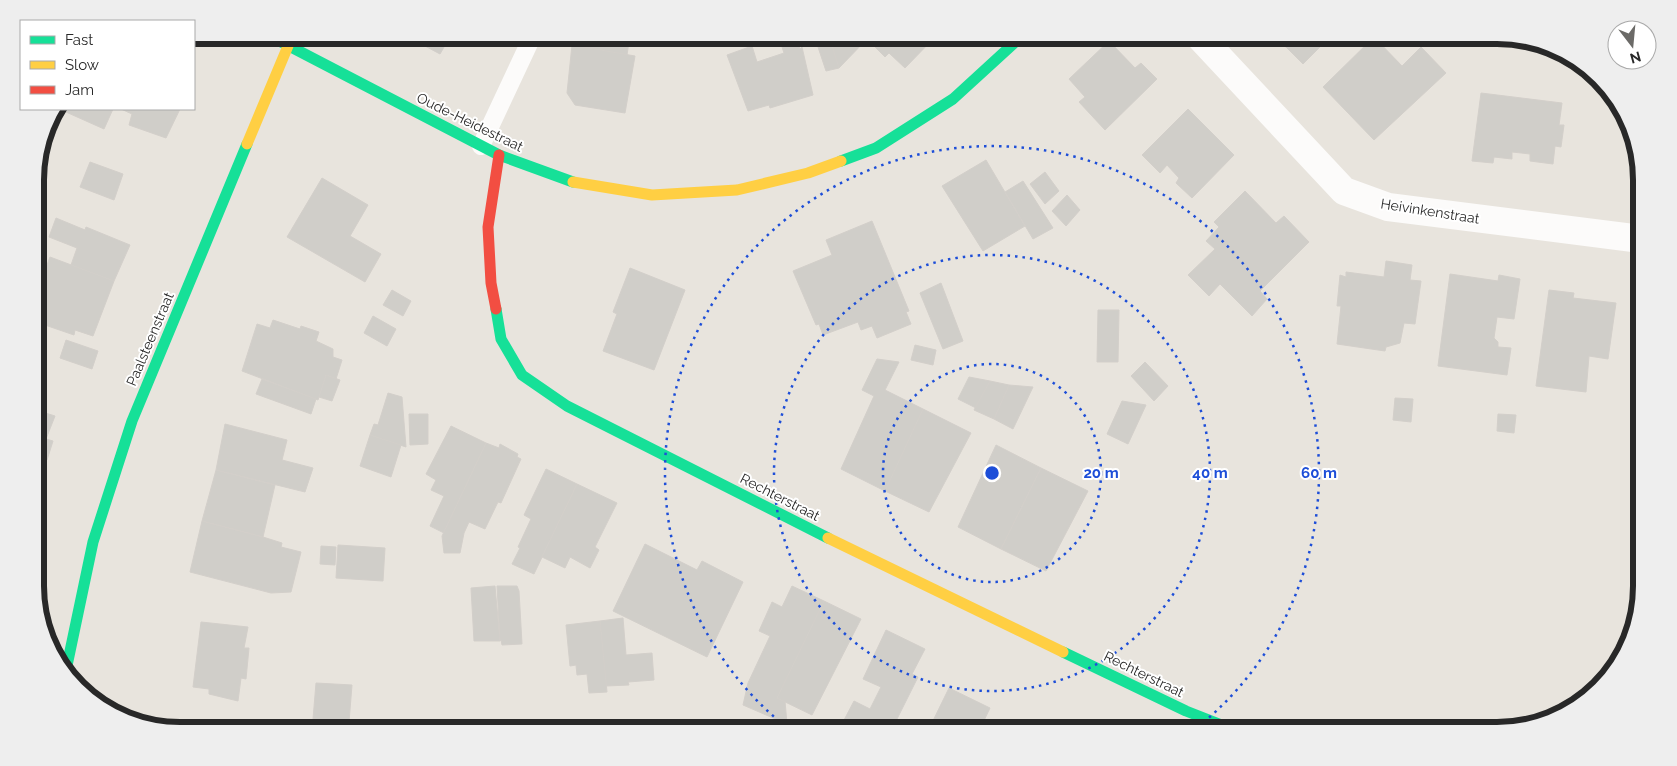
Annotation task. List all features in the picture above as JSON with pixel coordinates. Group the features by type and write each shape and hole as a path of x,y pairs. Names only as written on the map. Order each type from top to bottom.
{"street":[{"name":"Paalsteenstraat","path":"68,662 93,542 132,421 290,44"},
{"name":"Oude-Heidestraat","path":"296,44 498,155 572,182 652,194 737,190 808,173 876,148 953,99 1013,44"},
{"name":"Heivinkenstraat","path":"1206,44 1344,191 1388,207 1633,238"},
{"name":"Rechterstraat","path":"498,155 488,227 491,283 501,339 522,375 567,406 883,566 1186,711 1214,722"}],"lane":[{"path":"481,146 529,44"}],"building":[{"path":"421,44 446,44 440,54"},
{"path":"576,44 629,44 627,55 576,46"},
{"path":"781,44 798,44 800,49 802,47 813,95 770,108 769,105 748,111 727,55 752,46 757,62 784,53"},
{"path":"817,44 832,44 839,68 826,71"},
{"path":"831,44 862,44 839,68"},
{"path":"872,44 928,44 905,68 889,53 885,57"},
{"path":"1106,44 1112,44 1135,68 1141,63 1157,79 1105,130 1079,102 1085,97 1069,79"},
{"path":"1280,44 1323,44 1303,64 1286,47"},
{"path":"1367,44 1381,44 1402,66 1421,47 1446,73 1374,140 1323,87"},
{"path":"572,45 635,56 625,113 575,105 567,93"},
{"path":"1481,93 1562,103 1559,125 1564,125 1561,147 1555,146 1553,164 1530,161 1530,154 1512,152 1512,159 1494,157 1493,163 1472,161"},
{"path":"1188,109 1234,155 1192,198 1176,183 1179,178 1167,165 1160,173 1142,155"},
{"path":"67,110 113,110 104,129 66,112"},
{"path":"123,110 180,110 166,138 129,125 132,114"},
{"path":"55,126 58,127 46,153 54,128"},
{"path":"986,160 1025,226 983,251 942,186"},
{"path":"90,162 123,174 114,200 80,187"},
{"path":"1045,172 1059,191 1045,204 1030,184"},
{"path":"322,178 368,205 350,236 381,254 365,282 287,237"},
{"path":"1023,181 1053,228 1033,239 1005,192"},
{"path":"1245,191 1276,223 1284,216 1309,242 1260,291 1267,299 1252,316 1220,284 1209,296 1188,275 1215,249 1206,241 1219,227 1214,222"},
{"path":"1067,195 1080,210 1066,226 1052,211"},
{"path":"56,218 85,230 86,227 130,245 114,281 71,265 77,248 49,237"},
{"path":"872,221 909,311 906,312 911,324 877,338 872,326 861,330 858,322 823,335 819,324 816,325 793,271 832,255 826,240"},
{"path":"50,257 114,281 93,336 75,330 74,335 45,325 44,273"},
{"path":"1386,261 1412,265 1410,280 1421,281 1415,324 1404,323 1400,343 1386,347 1385,351 1337,344 1341,306 1337,306 1340,275 1346,277 1346,272 1384,277"},
{"path":"630,268 685,290 654,370 603,351 617,314 613,312"},
{"path":"1450,274 1498,281 1499,275 1520,279 1514,319 1497,317 1494,338 1498,342 1498,347 1511,348 1507,375 1438,366"},
{"path":"941,283 963,341 943,349 920,293"},
{"path":"392,290 411,301 403,316 383,305"},
{"path":"1549,290 1574,293 1573,298 1616,303 1608,359 1589,356 1586,392 1536,386"},
{"path":"1098,310 1119,310 1118,362 1097,362"},
{"path":"373,316 396,329 387,346 364,333"},
{"path":"273,320 300,329 301,326 319,332 316,341 333,349 333,357 342,360 336,379 326,375 318,400 242,371 257,324 270,328"},
{"path":"66,340 98,351 92,369 60,358"},
{"path":"915,345 936,350 933,365 911,360"},
{"path":"877,359 899,362 885,390 923,409 885,491 841,469 874,396 862,390"},
{"path":"1145,362 1168,386 1154,401 1131,376"},
{"path":"326,375 340,380 332,401 319,397"},
{"path":"969,377 990,381 976,408 958,399"},
{"path":"262,379 316,399 311,414 256,394"},
{"path":"990,381 1009,385 994,419 974,410"},
{"path":"1009,385 1033,387 1013,429 994,419"},
{"path":"388,393 402,397 406,447 370,435 374,424 378,425"},
{"path":"1395,398 1413,399 1411,422 1393,420"},
{"path":"1122,401 1146,405 1128,444 1107,434"},
{"path":"923,409 971,433 929,512 885,491"},
{"path":"44,413 55,416 46,439 53,441 47,460 44,459"},
{"path":"409,414 428,414 428,444 410,445"},
{"path":"1498,414 1516,415 1514,433 1497,431"},
{"path":"225,424 287,440 282,460 313,468 305,492 216,470"},
{"path":"451,426 486,443 444,533 430,526 444,496 431,490 436,480 426,474"},
{"path":"370,435 401,445 391,477 360,466"},
{"path":"486,443 499,448 500,444 518,454 517,457 521,459 501,503 498,502 485,529 469,522 464,533 460,553 444,553 442,536"},
{"path":"996,445 1041,468 1001,549 958,527"},
{"path":"1041,468 1088,491 1046,571 1001,549"},
{"path":"546,469 577,484 534,574 512,564 531,519 524,515"},
{"path":"216,470 275,485 263,537 202,521"},
{"path":"577,484 617,503 595,547 599,550 590,568 570,557 565,568 542,557"},
{"path":"202,521 263,537 282,543 281,547 301,552 291,592 271,593 190,572"},
{"path":"645,544 697,570 702,561 743,582 707,657 613,611"},
{"path":"338,545 385,548 383,581 336,578"},
{"path":"321,546 336,547 335,565 320,564"},
{"path":"495,586 500,641 474,641 471,588"},
{"path":"497,586 517,586 519,591 522,644 502,645 500,641"},
{"path":"792,586 824,601 777,698 785,701 787,722 782,722 743,705 748,683 770,636 759,631 772,602 782,607"},
{"path":"824,601 861,619 812,715 777,698"},
{"path":"623,618 626,655 652,653 654,680 628,682 629,685 606,686 600,621"},
{"path":"600,621 607,692 589,693 587,674 577,675 576,665 570,666 566,625"},
{"path":"201,622 248,627 244,648 249,648 246,679 241,678 238,701 209,694 209,689 193,687"},
{"path":"886,630 925,649 912,674 918,677 896,721 898,722 843,722 854,701 870,709 881,687 863,679"},
{"path":"316,683 352,685 349,722 313,719"},
{"path":"949,688 990,708 983,722 932,722"}],"traffic: fast":[{"path":"285,44 499,155 573,182"},
{"path":"841,161 876,148 953,99 1013,44"},
{"path":"68,662 93,542 132,421 247,144"},
{"path":"496,309 501,339 522,375 567,406 828,538"},
{"path":"1063,652 1186,711 1214,722"}],"traffic: slow":[{"path":"247,144 288,46"},
{"path":"573,182 652,195 737,190 808,173 841,161"},
{"path":"828,538 1063,652"}],"traffic: jam":[{"path":"496,309 491,283 488,227 499,155"}]}
